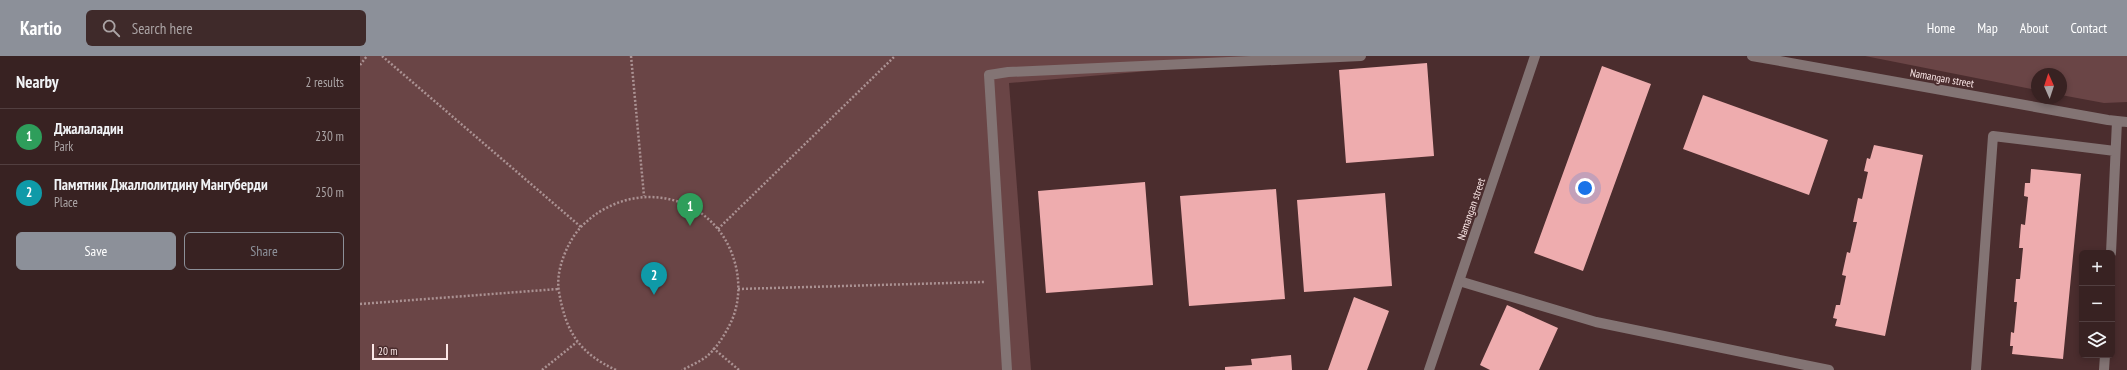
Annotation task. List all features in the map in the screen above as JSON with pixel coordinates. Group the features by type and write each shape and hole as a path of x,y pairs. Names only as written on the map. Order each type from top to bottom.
{"street":[{"path":"1007,370 1000,282 990,75 1016,72 1361,56"},
{"name":"Namangan street","path":"1429,370 1536,56"},
{"name":"Namangan street","path":"1752,56 2122,121"},
{"path":"2111,250 2115,184 2115,151 2122,121"},
{"path":"1976,370 1993,136 2115,151"},
{"path":"1459,281 1596,322 1829,370"},
{"path":"2104,370 2105,358"}],"path":[{"path":"360,65 367,56"},
{"path":"382,56 581,227"},
{"path":"631,56 644,196"},
{"path":"718,229 895,56"},
{"path":"616,370 598,362 577,342 563,317 558,289 562,261 573,236 592,215 617,202 644,196 672,199 698,210 718,229 733,253 739,280 737,309 725,335 706,356 682,370"},
{"path":"738,289 1000,282"},
{"path":"360,304 558,289"},
{"path":"542,370 577,342"},
{"path":"713,348 739,370"}],"shaded area":[{"path":"360,56 1322,56 1009,83 1031,370 360,370"},
{"path":"1865,56 2127,56 2127,102 2104,103 2067,96 2067,68 2031,68 2031,89"}],"building":[{"path":"1427,63 1434,156 1346,163 1339,70"},
{"path":"1602,66 1651,84 1583,271 1534,253"},
{"path":"1703,95 1828,140 1809,195 1683,149"},
{"path":"1874,145 1923,155 1885,336 1835,326 1837,319 1833,318 1836,305 1840,305 1846,276 1842,275 1847,252 1850,253 1857,222 1853,222 1858,198 1862,199 1868,172 1864,171 1867,158 1870,159"},
{"path":"2031,169 2081,174 2063,359 2012,354 2013,346 2010,346 2011,332 2014,333 2017,302 2014,302 2016,279 2020,279 2023,248 2019,248 2021,224 2025,225 2028,197 2024,196 2025,183 2030,183"},
{"path":"1145,182 1153,285 1046,293 1038,191"},
{"path":"1276,189 1285,299 1189,306 1180,196"},
{"path":"1385,193 1392,286 1304,292 1297,200"},
{"path":"1354,297 1389,311 1367,370 1328,370"},
{"path":"1507,305 1558,328 1539,370 1490,370 1480,365"},
{"path":"1291,355 1292,370 1225,370 1225,367 1252,365 1251,359"}],"place":[{"name":"Джалаладин","path":"690,226"},
{"name":"Памятник Джаллолитдину Мангуберди","path":"654,295"}]}
